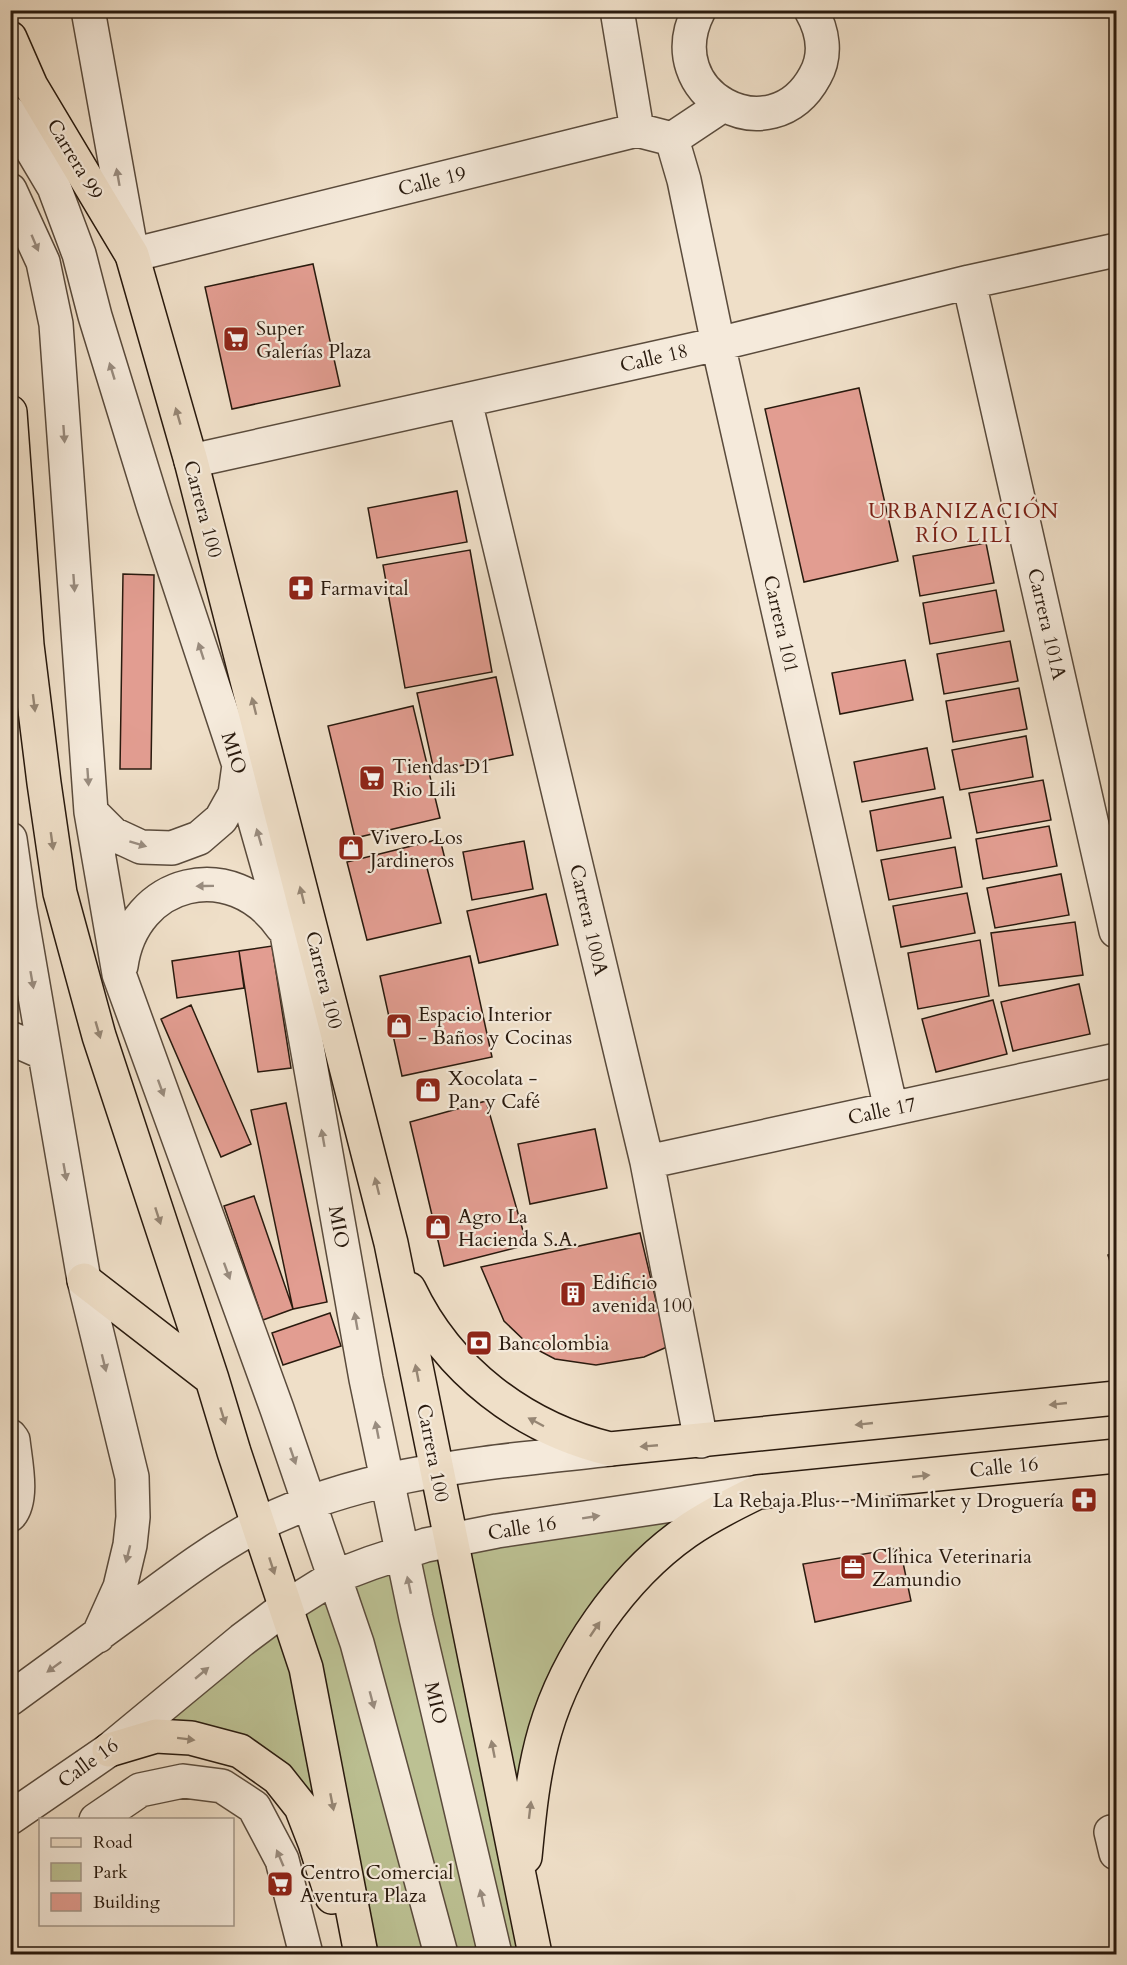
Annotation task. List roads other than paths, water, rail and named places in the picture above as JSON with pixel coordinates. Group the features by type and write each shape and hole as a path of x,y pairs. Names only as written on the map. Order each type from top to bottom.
{"main road":[{"name":"Carrera 99","path":"10,38 21,78 132,255"},
{"name":"Carrera 100","path":"132,255 190,461 391,1242 536,1954"},
{"path":"10,412 19,647 44,783 60,893 99,1036 306,1668 361,1954"},
{"path":"391,1242 415,1301 438,1337 465,1369 496,1397 531,1420 570,1438 610,1449 1116,1398"},
{"path":"84,1280 212,1379"},
{"name":"Calle 16","path":"758,1492 1116,1456"},
{"path":"521,1889 534,1777 544,1732 563,1685 586,1641 621,1592 666,1547 719,1511 758,1492"},
{"path":"109,1750 156,1736 191,1738 240,1751 278,1778 301,1807 315,1843 350,1954"}],"street":[{"name":"Carrera 100","path":"88,10 132,255"},
{"path":"617,10 637,130"},
{"path":"699,10 692,24 688,42 690,61 697,78 708,93 723,105 745,113 768,113 790,105 808,90 819,69 823,47 819,23 811,10"},
{"path":"672,139 723,105"},
{"name":"MIO","path":"10,113 54,187 79,254 95,316 154,508 239,765 287,934 366,1379 416,1618 495,1954"},
{"name":"Calle 19","path":"132,255 637,130 672,139"},
{"name":"Carrera 101","path":"672,139 684,180 718,344 891,1109"},
{"path":"10,190 43,262 56,324 91,812 119,974 277,1408 357,1643 441,1954"},
{"name":"Calle 18","path":"190,461 718,344 969,282 1116,250"},
{"name":"Carrera 101A","path":"969,282 1116,931"},
{"name":"Carrera 100A","path":"465,401 646,1162 701,1441"},
{"path":"91,812 113,834 141,847 172,848 199,838 221,819 235,794 239,765"},
{"path":"10,839 15,912 44,1053 84,1280 132,1477 133,1517 130,1545 120,1587 98,1636"},
{"path":"119,974 123,946 135,921 155,901 180,888 205,884 230,887 253,897 272,913 287,934"},
{"path":"10,1038 44,1053"},
{"name":"Calle 17","path":"646,1162 1116,1060"},
{"path":"10,1515 14,1512 18,1496 11,1439"},
{"path":"10,1699 215,1549 258,1525 309,1503 387,1480 437,1471 485,1463 610,1449"},
{"name":"Calle 16","path":"23,1821 242,1640 286,1607 334,1577 402,1552 451,1540 758,1492"},
{"path":"99,1818 140,1791 183,1781 222,1786 254,1807 282,1860 306,1954"}],"place":[{"name":"Super Galerías Plaza","path":"236,339"},
{"name":"Farmavital","path":"301,588"},
{"name":"Tiendas D1 Rio Lili","path":"372,778"},
{"name":"Vivero Los Jardineros","path":"351,848"},
{"name":"Espacio Interior - Baños y Cocinas","path":"399,1026"},
{"name":"Xocolata - Pan y Café","path":"428,1090"},
{"name":"Agro La Hacienda S.A.","path":"438,1227"},
{"name":"Edificio avenida 100","path":"573,1294"},
{"name":"Bancolombia","path":"479,1343"},
{"name":"La Rebaja Plus - Minimarket y Droguería","path":"1084,1500"},
{"name":"Clínica Veterinaria Zamundio","path":"853,1567"},
{"name":"Centro Comercial Aventura Plaza","path":"280,1884"}],"district":[{"name":"URBANIZACIÓN RÍO LILI","path":"964,523"}]}
